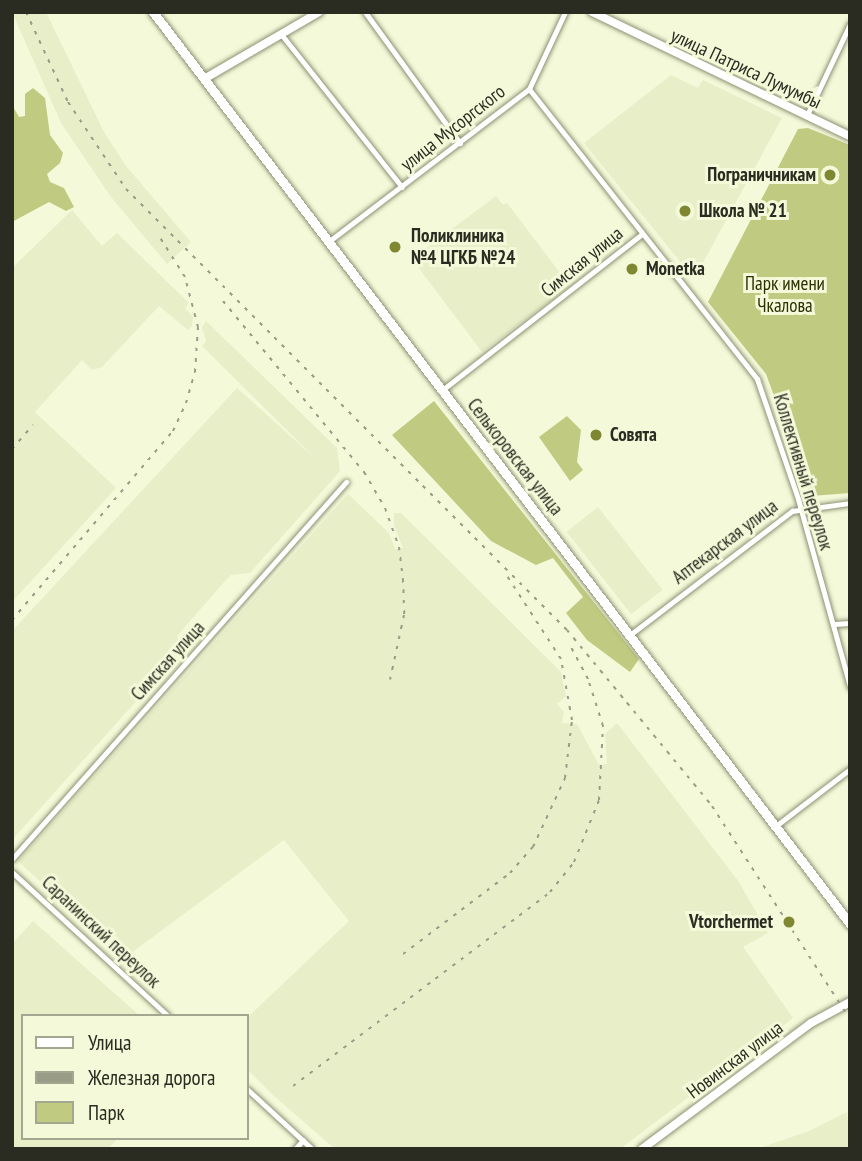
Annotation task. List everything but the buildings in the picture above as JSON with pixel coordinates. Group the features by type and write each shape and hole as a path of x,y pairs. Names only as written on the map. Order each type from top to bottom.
{"main road":[{"name":"Селькоровская улица","path":"153,12 850,923"}],"street":[{"path":"204,79 319,12"},
{"path":"365,12 460,143"},
{"name":"улица Мусоргского","path":"328,242 529,89 565,12"},
{"name":"улица Патриса Лумумбы","path":"592,12 850,136"},
{"path":"807,115 850,24"},
{"path":"281,34 402,187"},
{"name":"Коллективный переулок","path":"529,89 757,379 800,508 850,687"},
{"name":"Симская улица","path":"441,391 642,234"},
{"name":"Симская улица","path":"12,859 346,482"},
{"name":"Аптекарская улица","path":"631,634 800,508 850,503"},
{"path":"834,624 850,623"},
{"path":"777,825 850,769"},
{"name":"Саранинский переулок","path":"12,872 166,1014"},
{"name":"Новинская улица","path":"642,1149 811,1023 850,1002"},
{"path":"248,1090 312,1149"},
{"path":"295,1149 303,1140"}],"shaded area":[{"path":"12,12 46,12 104,132 126,166 191,242 167,264 111,197 61,123"},
{"name":"Школа № 21","path":"671,75 698,88 703,80 782,118 694,279 584,143"},
{"path":"496,196 503,205 507,203 570,286 482,352 412,259"},
{"path":"72,210 102,246 117,233 189,303 185,308 193,317 192,326 188,330 159,306 102,367 92,370 82,360 35,412 116,488 12,602 12,268"},
{"path":"206,321 337,448 340,471 250,573 231,575 225,581 177,636 181,651 12,840 12,631 237,388 317,460 202,346 206,341 202,327"},
{"path":"348,494 389,533 395,549 403,548 394,525 394,513 401,513 561,672 566,696 557,704 564,712 562,723 577,724 599,765 607,764 605,734 617,723 739,882 768,933 743,947 793,1018 620,1149 335,1149 248,1070 248,1017 349,921 284,840 123,959 18,861"},
{"path":"598,507 663,590 631,614 566,532"},
{"path":"33,921 138,1014 21,1014 21,1140 116,1140 108,1149 12,1149 12,944"},
{"path":"847,1112 850,1149 757,1149 809,1131"}],"green space":[{"path":"33,88 45,98 50,135 63,153 60,163 47,174 50,182 64,188 74,207 66,211 49,202 12,222 12,105 19,117 25,116 25,94"},
{"name":"Парк имени Чкалова","path":"808,128 850,145 850,493 811,496 766,374 708,302 798,129"},
{"path":"434,401 639,659 630,672 587,640 566,613 583,597 553,558 536,565 491,541 392,435"},
{"path":"567,416 581,430 577,462 583,470 570,481 539,437"}],"railway":[{"path":"26,12 68,102 126,189 567,630 712,806 850,1019"},
{"path":"12,620 173,431 186,403 195,372 198,327 185,277 159,236"},
{"path":"223,301 364,472 385,508 399,547 403,579 404,615 390,680"},
{"path":"12,449 33,425"},
{"path":"403,954 510,873 533,847 565,778 572,720 561,659 507,576"},
{"path":"293,1086 550,892 574,862 599,800 603,726 588,679 570,645"}],"place":[{"name":"Пограничникам","path":"830,175"},
{"name":"Школа № 21","path":"685,211"},
{"name":"Поликлиника №4 ЦГКБ №24","path":"395,247"},
{"name":"Monetka","path":"632,269"},
{"name":"Совята","path":"596,435"},
{"name":"Vtorchermet","path":"789,922"}]}
